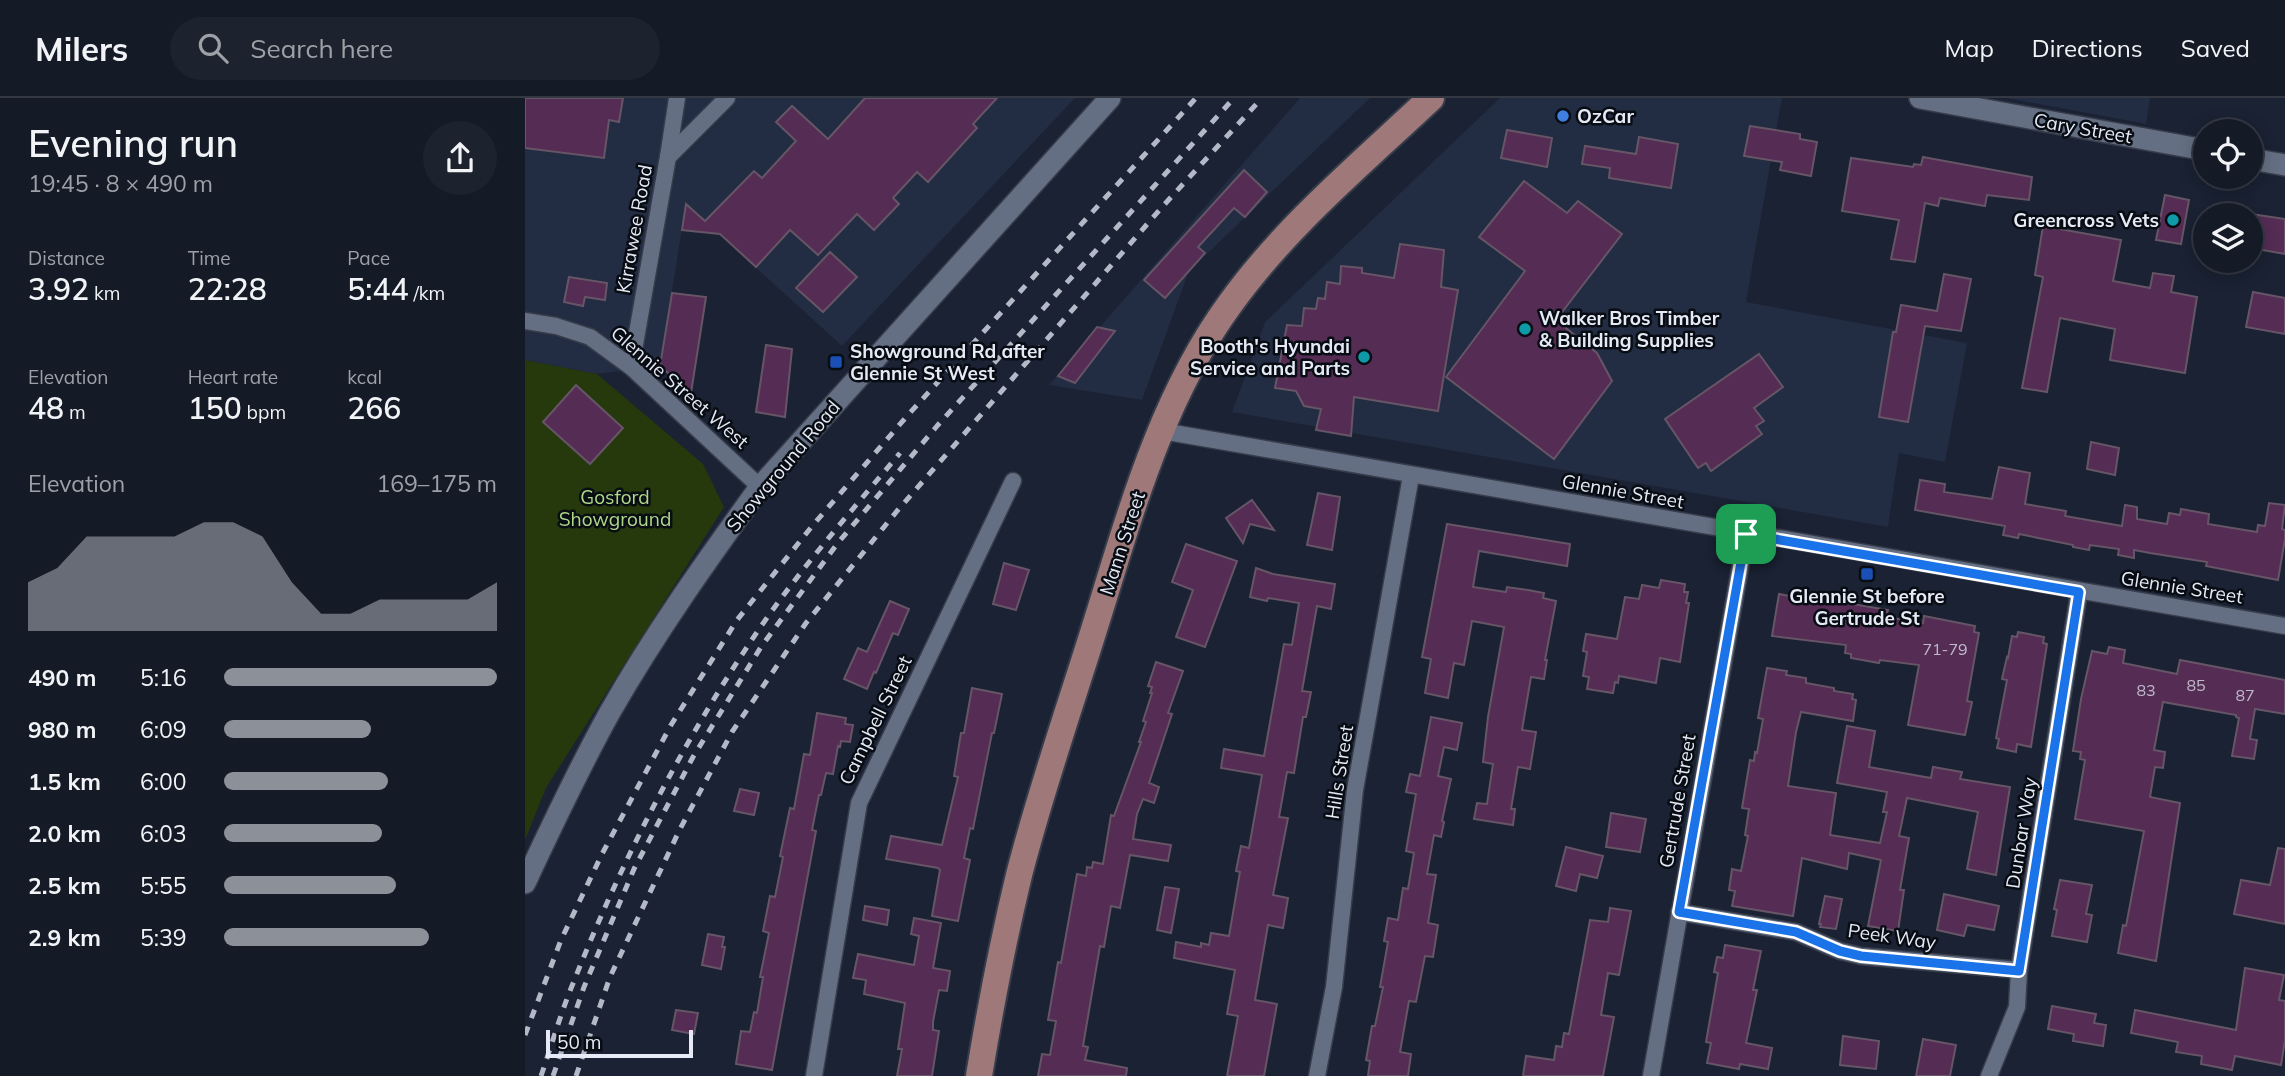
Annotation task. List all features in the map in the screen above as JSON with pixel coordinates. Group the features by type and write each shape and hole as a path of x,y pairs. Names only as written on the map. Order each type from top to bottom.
{"main road":[{"name":"Mann Street","path":"979,1076 1012,909 1032,829 1132,511 1175,398 1229,304 1263,262 1431,98"}],"street":[{"name":"Kirrawee Road","path":"631,367 677,98"},
{"path":"668,157 727,98"},
{"name":"Showground Road","path":"525,883 569,790 648,648 760,487 1111,98"},
{"name":"Cary Street","path":"1920,98 2193,148"},
{"path":"2263,161 2285,165"},
{"name":"Glennie Street West","path":"525,321 556,326 590,337 631,367 760,487"},
{"name":"Glennie Street","path":"1162,431 2079,592 2285,625"},
{"name":"Hills Street","path":"1317,1076 1334,986 1355,790 1411,476"},
{"name":"Campbell Street","path":"814,1076 859,803 1013,481"},
{"name":"Gertrude Street","path":"1651,1076 1746,534"},
{"name":"Dunbar Way","path":"1989,1076 2017,1007 2019,971 2079,592"},
{"name":"Peek Way","path":"1679,912 1796,932 1840,951 1861,956 2019,971"}],"shaded area":[{"path":"525,98 1075,98 842,346 686,204 660,366 597,374 525,360"},
{"path":"1300,98 1370,98 1189,271 1142,400 1049,385"},
{"path":"1500,98 1782,98 1746,302 1967,343 1945,462 1899,453 1888,527 1232,412 1265,322"},
{"path":"2006,98 2150,98 2146,124"}],"green space":[{"name":"Gosford Showground","path":"525,360 597,374 703,464 724,507 546,788 525,840"}],"building":[{"path":"525,98 623,98 619,122 609,120 604,158 525,148"},
{"path":"865,98 997,98 973,124 977,128 928,182 917,172 893,198 899,204 874,230 857,214 818,255 790,230 756,267 720,234 682,230 686,204 705,221 754,171 762,178 796,141 776,122 792,106 828,139"},
{"path":"1750,126 1800,134 1800,139 1817,142 1811,176 1780,170 1782,162 1744,156"},
{"path":"1507,130 1552,138 1547,167 1501,158"},
{"path":"1639,137 1678,144 1671,188 1609,178 1610,168 1582,164 1585,146 1636,154"},
{"path":"1923,157 2032,177 2029,200 1987,195 1985,206 1940,198 1938,206 1925,203 1915,262 1891,259 1899,220 1842,211 1851,158 1913,167 1914,164 1921,165"},
{"path":"1244,170 1267,192 1245,217 1234,208 1198,247 1205,253 1165,298 1144,280"},
{"name":"Walker Bros Timber & Building Supplies","path":"1524,181 1567,213 1578,201 1622,234 1556,320 1597,353 1612,381 1554,459 1446,377 1525,271 1479,237"},
{"name":"Greencross Vets","path":"2165,195 2189,200 2181,244 2156,240"},
{"path":"2263,216 2285,219 2285,254 2263,250"},
{"path":"2043,226 2121,240 2113,281 2150,288 2153,273 2174,276 2171,292 2197,297 2185,373 2110,360 2115,329 2060,318 2047,392 2022,388 2043,277 2035,275"},
{"name":"Booth's Hyundai Service and Parts","path":"1400,244 1444,250 1441,287 1458,290 1438,411 1354,397 1351,436 1316,430 1321,409 1304,406 1296,391 1275,388 1287,325 1302,326 1304,308 1316,309 1318,298 1325,299 1327,282 1340,284 1341,266 1362,268 1362,273 1394,278"},
{"path":"830,252 857,277 823,312 796,288"},
{"path":"1944,274 1971,279 1961,331 1925,326 1908,422 1879,417 1893,332 1896,332 1901,305 1937,311"},
{"path":"569,277 607,283 605,300 585,297 583,306 564,302"},
{"path":"2253,292 2285,298 2285,334 2246,327"},
{"path":"672,293 706,297 691,393 660,366"},
{"path":"1097,327 1115,331 1075,383 1058,376"},
{"path":"766,345 792,349 785,417 756,412"},
{"path":"1759,354 1783,387 1754,408 1764,421 1756,426 1762,434 1711,471 1706,463 1698,468 1665,419"},
{"path":"576,385 623,428 590,464 543,422"},
{"path":"2091,442 2119,448 2115,475 2087,469"},
{"path":"1999,467 2030,473 2025,504 2066,511 2065,516 2122,526 2125,505 2137,507 2137,519 2167,524 2169,513 2180,515 2181,509 2209,514 2208,524 2257,532 2258,525 2265,526 2269,503 2285,505 2282,529 2285,530 2285,539 2278,580 2206,566 2207,562 2134,550 2134,558 2118,555 2119,549 2090,545 2089,550 2019,534 2018,538 2003,535 2005,526 1915,510 1920,480 1945,484 1944,492 1992,499"},
{"path":"1318,493 1340,497 1332,550 1307,545"},
{"path":"1252,500 1274,530 1250,524 1243,543 1226,518"},
{"path":"1447,524 1570,544 1567,566 1479,551 1473,587 1506,592 1507,587 1528,590 1544,593 1543,598 1556,601 1544,679 1531,677 1522,730 1536,732 1530,769 1518,767 1511,809 1515,809 1513,825 1474,819 1477,803 1487,804 1493,764 1483,762 1504,627 1472,621 1464,665 1454,663 1448,698 1425,693 1431,659 1422,657"},
{"path":"1186,544 1237,561 1205,647 1176,637 1193,590 1172,582"},
{"path":"1004,563 1029,570 1016,610 993,604"},
{"path":"1256,568 1273,574 1335,584 1331,609 1317,606 1302,691 1311,692 1306,717 1303,717 1294,773 1287,772 1279,817 1288,818 1273,895 1288,898 1283,928 1268,925 1255,1000 1277,1004 1264,1076 1227,1076 1238,1016 1227,1014 1235,970 1174,958 1176,942 1201,947 1201,943 1209,945 1211,933 1229,936 1240,872 1236,871 1241,846 1249,848 1262,775 1221,768 1224,749 1264,756 1284,644 1292,645 1299,603 1250,597"},
{"path":"1661,580 1685,584 1684,592 1688,592 1686,603 1689,603 1680,662 1660,658 1656,683 1619,676 1613,693 1587,689 1589,677 1583,676 1587,652 1583,651 1586,634 1617,639 1625,597 1639,599 1642,585 1659,588"},
{"path":"1810,593 1836,598 1835,601 1888,610 1886,617 1923,623 1924,616 1975,626 1974,632 1979,633 1967,701 1972,702 1965,735 1908,725 1919,665 1880,660 1879,663 1851,658 1851,654 1845,653 1846,645 1772,636 1779,594 1809,600"},
{"path":"890,601 909,609 898,635 893,633 867,689 844,679 858,648 867,652"},
{"path":"2018,632 2044,637 2043,643 2047,644 2031,747 2017,744 2016,752 1997,748 1999,739 1996,738 2007,680 2002,679 2012,636 2017,637"},
{"path":"2109,647 2125,650 2123,663 2177,674 2180,660 2285,680 2285,714 2255,709 2250,739 2257,740 2254,759 2232,756 2239,718 2236,715 2163,702 2154,750 2165,752 2163,768 2155,767 2150,797 2180,803 2156,961 2118,953 2123,925 2126,926 2144,831 2075,819 2085,760 2080,759 2081,752 2073,751 2081,699 2092,651 2107,654"},
{"path":"1156,662 1183,671 1168,713 1172,714 1149,783 1159,787 1154,803 1143,799 1137,814 1133,839 1171,845 1168,861 1130,855 1120,908 1111,906 1104,947 1100,946 1083,1046 1088,1047 1085,1060 1127,1068 1126,1076 1038,1076 1042,1054 1050,1055 1056,1021 1048,1020 1077,874 1086,876 1087,867 1092,868 1093,862 1103,864 1111,815 1114,816 1141,742 1146,722 1143,721 1152,693 1152,687 1148,686"},
{"path":"1767,668 1806,678 1806,683 1853,694 1852,699 1856,700 1853,721 1801,712 1796,732 1788,786 1836,793 1830,835 1880,843 1887,812 1883,812 1887,792 1837,783 1847,726 1875,731 1869,767 1931,778 1933,767 1962,772 1960,779 2010,787 1996,875 1967,869 1978,812 1907,798 1899,836 1909,838 1900,890 1904,890 1898,931 1868,926 1881,860 1849,853 1847,869 1802,858 1793,916 1732,906 1735,891 1729,890 1732,869 1741,871 1748,836 1745,835 1749,809 1742,808 1750,760 1754,761 1755,752 1757,753 1763,719 1758,718"},
{"path":"972,688 1002,694 973,829 970,828 964,858 970,860 958,921 932,916 940,870 938,868 886,859 891,836 942,845 958,777 954,776"},
{"path":"817,713 846,718 845,724 853,725 850,742 841,741 840,747 838,746 833,774 826,773 819,795 812,830 816,831 772,1070 736,1064 741,1031 750,1032 754,1012 757,1013 763,977 760,977 769,933 763,931 770,896 775,897 790,808 794,809 804,754 810,755"},
{"path":"1431,717 1462,723 1457,750 1444,747 1438,776 1451,779 1441,837 1434,835 1427,874 1436,875 1428,923 1438,925 1433,957 1425,956 1416,1002 1409,1001 1400,1052 1411,1054 1408,1076 1368,1076 1370,1061 1366,1060 1383,987 1380,987 1388,942 1384,941 1388,918 1398,920 1403,888 1408,889 1414,853 1406,851 1416,794 1406,792 1410,774 1420,776"},
{"path":"740,789 759,793 754,815 734,811"},
{"path":"1611,813 1646,819 1640,852 1606,847"},
{"path":"1566,847 1603,856 1597,878 1580,874 1576,891 1556,886"},
{"path":"2278,848 2285,849 2285,924 2234,914 2241,880 2270,885"},
{"path":"2060,880 2092,885 2086,914 2092,915 2087,942 2052,936"},
{"path":"1165,887 1179,889 1171,933 1157,930"},
{"path":"1944,894 1999,906 1994,930 1967,925 1964,936 1937,930"},
{"path":"1825,896 1842,899 1836,929 1820,927 1819,924"},
{"path":"865,906 889,910 887,925 863,920"},
{"path":"1610,908 1631,911 1619,975 1608,973 1601,1015 1614,1017 1603,1076 1523,1076 1526,1056 1554,1060 1556,1046 1562,1047 1564,1033 1569,1034 1590,920 1608,922"},
{"path":"914,918 941,923 933,968 950,971 947,991 939,990 933,1022 933,1030 939,1031 932,1076 897,1076 905,1003 864,994 866,980 853,978 858,954 914,965 919,936 911,934"},
{"path":"708,934 724,937 721,969 702,965"},
{"path":"1725,945 1761,951 1753,990 1757,990 1746,1043 1772,1048 1768,1069 1740,1064 1739,1069 1707,1063 1711,1043 1706,1042 1718,973 1714,972 1717,957 1723,958"},
{"path":"2245,968 2284,975 2279,1000 2285,1001 2285,1040 2281,1065 2235,1056 2232,1070 2201,1064 2202,1056 2176,1052 2178,1042 2131,1033 2135,1010 2236,1030"},
{"path":"2052,1006 2096,1014 2094,1023 2106,1025 2103,1046 2073,1041 2074,1034 2048,1029"},
{"path":"676,1010 698,1013 694,1034 672,1030"},
{"path":"1843,1036 1879,1041 1876,1069 1840,1065"},
{"path":"1923,1039 1956,1045 1950,1076 1916,1076"}],"railway":[{"path":"525,1035 561,940 602,854 671,725 737,620 813,525 908,415 1196,98"},
{"path":"553,1076 584,987 634,869 693,757 761,647 837,544 937,426 1234,98"},
{"path":"576,1076 610,977 680,829 732,732 806,623 897,511 1163,206 1262,98"},
{"path":"541,1076 569,993 611,893 699,724 784,594 900,453"}],"place":[{"name":"OzCar","path":"1563,116"},
{"name":"Greencross Vets","path":"2173,220"},
{"name":"Walker Bros Timber & Building Supplies","path":"1525,329"},
{"name":"Booth's Hyundai Service and Parts","path":"1364,357"},
{"name":"Showground Rd after Glennie St West","path":"836,362"},
{"name":"Glennie St before Gertrude St","path":"1867,574"}],"route":[{"path":"1746,534 2079,592 2019,971 1861,956 1840,951 1796,932 1679,912 1746,534"}]}
